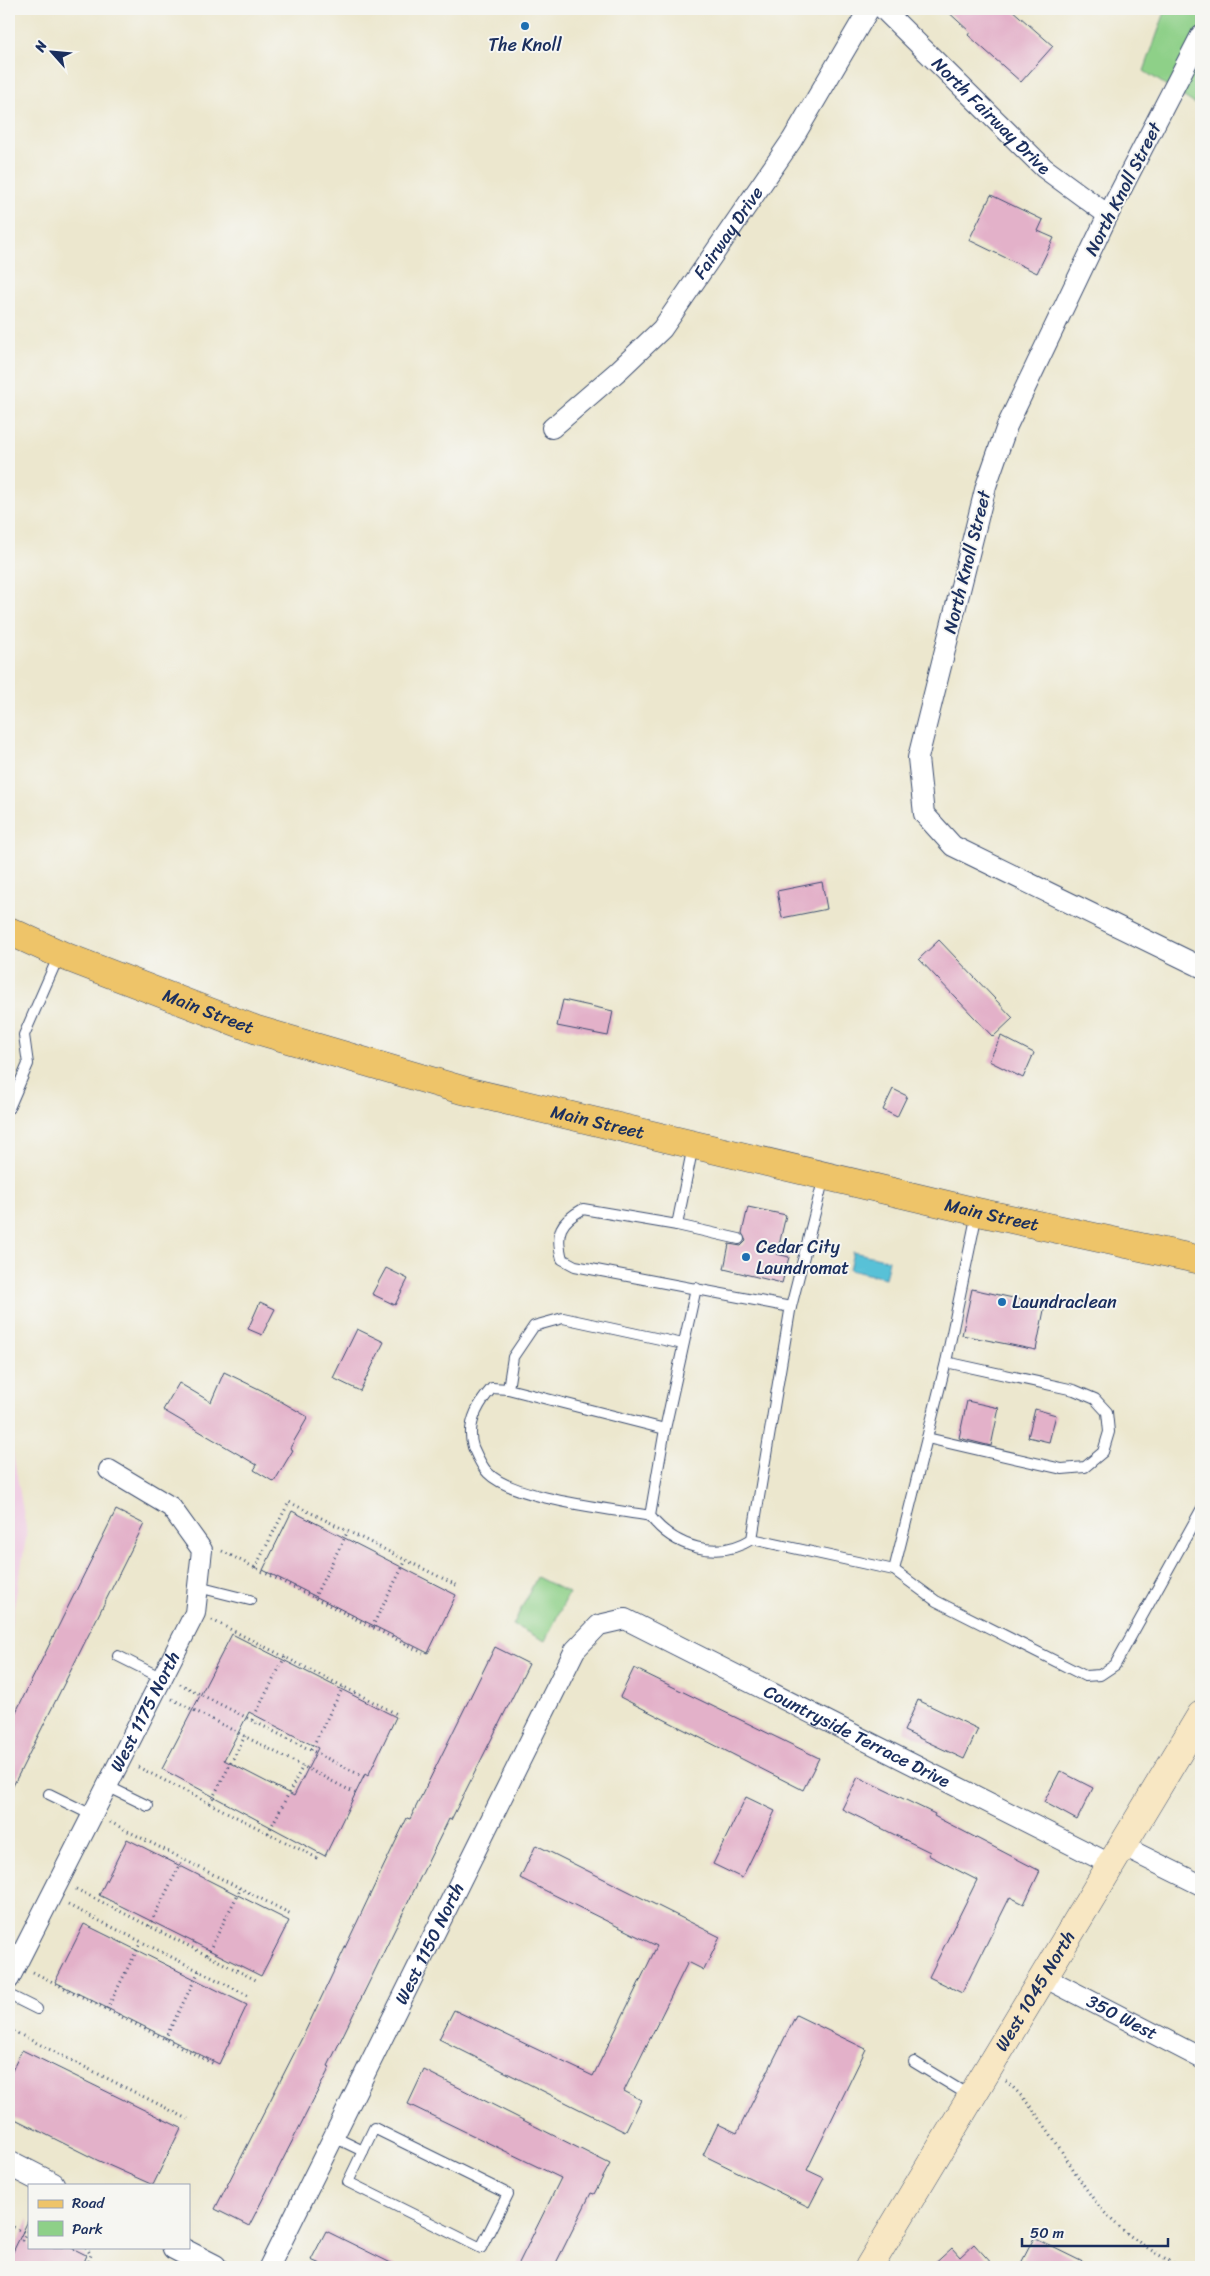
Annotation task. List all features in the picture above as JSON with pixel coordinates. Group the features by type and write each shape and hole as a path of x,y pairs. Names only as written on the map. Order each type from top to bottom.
{"main road":[{"name":"Main Street","path":"9,931 59,954 257,1030 462,1090 978,1212 1201,1260"},
{"name":"West 1045 North","path":"869,2267 1042,1976 1201,1716"}],"street":[{"name":"Fairway Drive","path":"552,428 618,372 662,328 792,140 869,9"},
{"name":"North Fairway Drive","path":"883,9 1044,168 1108,215"},
{"name":"North Knoll Street","path":"1201,35 1108,215 1007,426 986,486 918,758 924,814 953,846 1201,967"},
{"name":"West 1175 North","path":"9,1979 101,1818 107,1786 171,1681 195,1613 202,1550 171,1506 109,1470"},
{"name":"Countryside Terrace Drive","path":"599,1625 625,1619 1117,1856 1201,1885"},
{"name":"West 1150 North","path":"269,2267 575,1650 599,1625"},
{"name":"350 West","path":"1042,1976 1201,2058"},
{"path":"9,2163 50,2184"},
{"path":"177,2248 214,2267"}],"lane":[{"path":"9,1108 28,1064 24,1034 59,954"},
{"path":"677,1225 693,1146"},
{"path":"752,1539 791,1307 824,1176"},
{"path":"738,1239 677,1225 583,1209 568,1218 559,1231 559,1249 562,1259 575,1266 791,1307"},
{"path":"894,1570 946,1362 978,1212"},
{"path":"650,1516 665,1429 696,1288"},
{"path":"508,1389 513,1357 534,1326 563,1318 683,1344"},
{"path":"926,1438 1062,1469 1085,1467 1103,1452 1109,1432 1107,1412 1095,1399 1074,1390 946,1362"},
{"path":"665,1429 508,1389 492,1388 480,1402 470,1436 477,1458 488,1474 503,1483 541,1496 650,1516 666,1533 686,1544 708,1550 724,1551 740,1547 752,1539 894,1570 936,1601 1085,1676 1100,1676 1115,1666 1201,1510"},
{"path":"198,1587 250,1600"},
{"path":"118,1656 171,1681"},
{"path":"107,1786 148,1806"},
{"path":"49,1794 101,1818"},
{"path":"9,1995 38,2010"},
{"path":"914,2062 971,2096"},
{"path":"374,2128 508,2194 481,2248 348,2182 363,2151 374,2128"},
{"path":"334,2137 363,2151"}],"path":[{"path":"255,1568 289,1502 458,1586"},
{"path":"314,1598 348,1531"},
{"path":"222,1551 423,1653"},
{"path":"372,1627 406,1560"},
{"path":"211,1619 397,1714"},
{"path":"252,1720 285,1657"},
{"path":"171,1681 364,1777"},
{"path":"311,1750 343,1687"},
{"path":"171,1699 355,1793"},
{"path":"210,1804 244,1736"},
{"path":"137,1766 319,1859"},
{"path":"268,1833 303,1766"},
{"path":"101,1818 291,1914"},
{"path":"149,1926 182,1859"},
{"path":"207,1955 241,1888"},
{"path":"75,1889 256,1980"},
{"path":"67,1905 249,1996"},
{"path":"107,2009 141,1942"},
{"path":"166,2039 199,1971"},
{"path":"33,1972 214,2064"},
{"path":"9,2029 188,2119"},
{"path":"989,2066 1013,2087 1053,2136 1098,2205 1123,2231 1181,2267"},
{"path":"9,2225 27,2231 22,2241"},
{"path":"86,2267 91,2256 87,2248"}],"shaded area":[{"path":"9,1430 27,1533 9,1637"}],"green space":[{"path":"1166,9 1201,9 1201,108 1144,71"},
{"path":"537,1577 569,1593 545,1641 513,1625"}],"water":[{"path":"853,1252 889,1260 885,1278 849,1270"}],"building":[{"path":"945,9 1011,9 1053,46 1021,82 968,35 970,32"},
{"path":"991,195 1043,220 1038,231 1054,238 1037,273 969,240"},
{"path":"822,882 827,909 782,918 777,891"},
{"path":"939,940 1013,1018 993,1037 919,959"},
{"path":"563,1000 613,1011 608,1036 557,1026"},
{"path":"1001,1036 1034,1053 1023,1078 989,1061"},
{"path":"893,1089 907,1096 897,1117 883,1110"},
{"path":"748,1207 786,1215 777,1254 789,1257 782,1283 724,1269 729,1244 741,1246 746,1241 742,1233"},
{"path":"386,1268 408,1279 395,1305 372,1294"},
{"path":"972,1289 1045,1305 1036,1350 962,1335"},
{"path":"260,1302 275,1309 262,1335 248,1329"},
{"path":"357,1329 384,1342 360,1391 333,1378"},
{"path":"224,1372 263,1391 308,1417 290,1448 293,1450 274,1482 254,1470 257,1465 163,1410 179,1383 211,1402"},
{"path":"967,1401 999,1408 991,1446 959,1438"},
{"path":"1035,1409 1056,1415 1049,1442 1028,1437"},
{"path":"116,1510 144,1524 9,1794 9,1726"},
{"path":"292,1511 456,1595 428,1653 263,1570"},
{"path":"232,1634 396,1717 368,1776 365,1774 325,1856 162,1769","holes":["249,1712 318,1748 294,1796 224,1760"]},
{"path":"495,1647 529,1664 451,1820 449,1819 328,2066 330,2067 249,2226 215,2209 304,2034 407,1818 410,1819"},
{"path":"634,1668 819,1758 803,1790 620,1697"},
{"path":"918,1700 978,1729 964,1759 904,1731"},
{"path":"1060,1771 1093,1788 1077,1820 1044,1802"},
{"path":"858,1777 935,1814 934,1816 1040,1871 1024,1904 1010,1897 962,1993 929,1977 977,1880 928,1855 930,1852 842,1809"},
{"path":"746,1797 775,1811 742,1878 713,1864"},
{"path":"127,1839 289,1921 261,1976 99,1895"},
{"path":"536,1845 720,1937 704,1970 688,1962 624,2091 641,2100 625,2132 439,2039 454,2010 593,2076 657,1946 520,1878"},
{"path":"84,1924 247,2005 219,2064 55,1982"},
{"path":"796,2015 866,2049 807,2170 824,2178 809,2207 703,2155 718,2124 737,2133"},
{"path":"22,2050 181,2128 153,2184 97,2160 9,2116 9,2077"},
{"path":"424,2070 610,2164 594,2194 591,2193 554,2267 517,2267 561,2178 408,2104"},
{"path":"28,2221 28,2248 72,2248 86,2255 81,2267 9,2267 9,2260"},
{"path":"326,2231 399,2267 327,2267 311,2260"},
{"path":"1034,2238 1093,2267 1019,2267"},
{"path":"974,2244 995,2267 931,2267 952,2248 960,2257"}],"place":[{"name":"The Knoll","path":"525,26"},
{"name":"Cedar City Laundromat","path":"746,1257"},
{"name":"Laundraclean","path":"1002,1302"}]}
